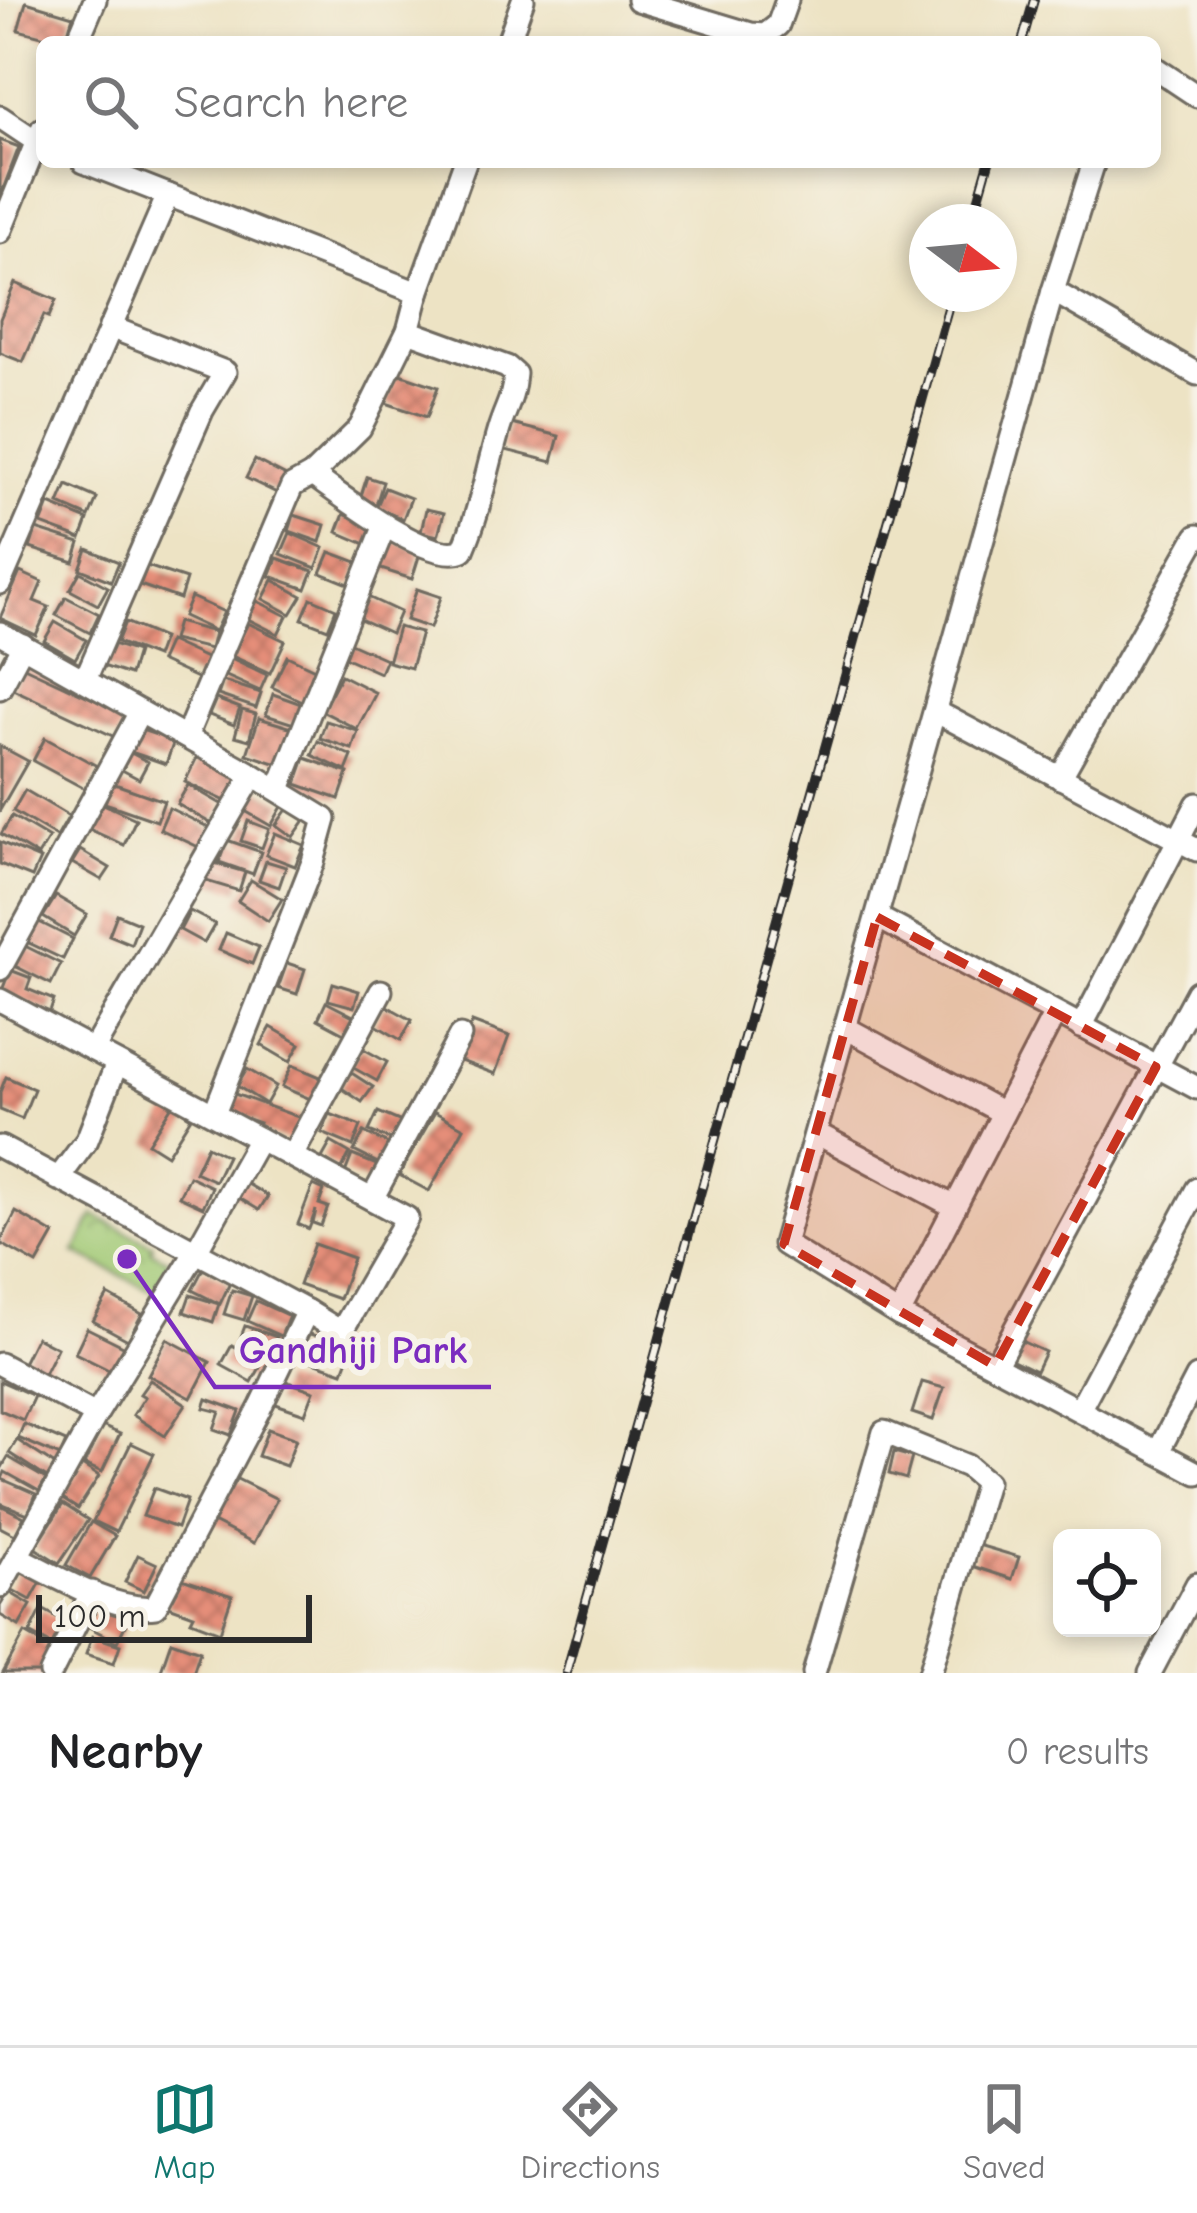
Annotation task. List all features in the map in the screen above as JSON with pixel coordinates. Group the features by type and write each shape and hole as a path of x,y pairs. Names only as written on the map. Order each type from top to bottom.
{"street":[{"path":"79,36 94,0"},
{"path":"510,36 523,0"},
{"path":"638,0 765,35 778,25 787,0"},
{"path":"1161,72 1197,96"},
{"path":"0,117 36,137"},
{"path":"0,232 36,148"},
{"path":"99,168 418,293"},
{"path":"185,737 292,485 312,475 360,428 408,332 463,168"},
{"path":"1092,168 1053,291 784,1244 899,1315 1197,1473"},
{"path":"0,584 168,195"},
{"path":"1053,291 1197,374"},
{"path":"85,680 202,411 225,372 110,327"},
{"path":"312,475 385,525 440,553 463,550 501,423 513,399 515,374 408,332"},
{"path":"279,789 385,525"},
{"path":"1060,778 1197,536"},
{"path":"0,634 325,818 313,862 214,1114"},
{"path":"0,688 23,645"},
{"path":"935,711 1187,845"},
{"path":"0,969 140,712"},
{"path":"94,1050 253,775"},
{"path":"1081,1027 1187,845 1197,804"},
{"path":"877,917 1197,1088"},
{"path":"292,1156 381,991"},
{"path":"994,1366 1197,992"},
{"path":"0,1000 407,1218 340,1332 0,1148"},
{"path":"899,1315 1055,1012"},
{"path":"846,1028 1003,1113"},
{"path":"372,1199 460,1036"},
{"path":"58,1179 87,1140 117,1063"},
{"path":"816,1133 955,1207"},
{"path":"0,1587 260,1138"},
{"path":"1079,1410 1197,1190"},
{"path":"0,1538 92,1592 139,1609 154,1607 307,1311"},
{"path":"0,1364 96,1415"},
{"path":"1157,1452 1197,1377"},
{"path":"814,1673 884,1432 968,1466 986,1482 930,1673"},
{"path":"1150,1673 1197,1584"},
{"path":"51,1673 92,1592"}],"highlighted area":[{"path":"877,917 1156,1067 995,1366 784,1244"}],"green space":[{"path":"94,1215 153,1245 151,1251 178,1265 163,1296 75,1253"}],"building":[{"path":"26,2 73,16 67,36 18,30"},
{"path":"0,140 19,147 0,197"},
{"path":"15,283 56,300 23,362 0,353 0,319"},
{"path":"397,373 438,387 427,417 386,403"},
{"path":"508,423 559,436 552,462 502,449"},
{"path":"255,460 286,476 277,493 246,478"},
{"path":"367,477 383,482 375,508 359,502"},
{"path":"67,485 97,498 89,517 59,504"},
{"path":"385,488 411,498 403,519 376,508"},
{"path":"49,504 88,520 81,539 41,524"},
{"path":"426,509 444,513 438,536 421,532"},
{"path":"344,514 378,528 370,546 337,532"},
{"path":"294,515 325,525 320,542 289,531"},
{"path":"36,529 80,543 74,562 30,548"},
{"path":"290,533 324,548 316,568 281,554"},
{"path":"388,539 421,550 412,579 378,568"},
{"path":"87,549 119,562 111,581 80,569"},
{"path":"330,552 360,563 351,585 321,573"},
{"path":"277,558 313,571 306,589 270,576"},
{"path":"147,566 186,579 180,599 140,585"},
{"path":"20,572 42,582 34,601 49,607 36,635 0,618"},
{"path":"80,572 108,587 98,605 70,590"},
{"path":"273,580 302,596 291,614 263,599"},
{"path":"417,589 441,597 430,628 406,620"},
{"path":"66,597 99,614 90,633 56,615"},
{"path":"191,597 224,612 215,631 183,616"},
{"path":"368,597 400,612 391,633 358,618"},
{"path":"311,598 336,609 328,629 302,619"},
{"path":"257,601 287,616 278,634 248,619"},
{"path":"55,622 86,640 75,659 44,641"},
{"path":"125,622 163,638 156,657 117,642"},
{"path":"177,622 214,632 210,649 172,640"},
{"path":"248,623 285,641 270,673 232,656"},
{"path":"398,627 421,633 411,668 388,662"},
{"path":"169,641 208,659 199,679 160,661"},
{"path":"348,642 386,659 380,673 342,656"},
{"path":"110,643 137,652 130,675 103,666"},
{"path":"287,656 321,672 306,703 272,687"},
{"path":"231,658 267,675 260,691 224,675"},
{"path":"22,666 127,715 117,738 11,688"},
{"path":"341,675 376,693 357,729 322,711"},
{"path":"223,681 261,693 256,708 218,695"},
{"path":"273,694 307,706 300,726 266,715"},
{"path":"216,699 240,708 234,725 209,715"},
{"path":"242,710 256,714 249,740 235,736"},
{"path":"259,718 299,730 287,767 247,754"},
{"path":"326,721 358,731 352,749 320,738"},
{"path":"139,729 174,741 166,764 131,752"},
{"path":"45,738 99,767 87,790 33,761"},
{"path":"318,741 352,756 346,771 312,755"},
{"path":"0,746 28,761 0,810"},
{"path":"131,753 148,762 139,779 122,770"},
{"path":"197,757 243,778 232,804 185,782"},
{"path":"305,758 348,773 339,799 296,784"},
{"path":"112,783 164,801 157,821 105,803"},
{"path":"188,785 223,805 212,824 177,804"},
{"path":"258,789 284,803 271,826 245,811"},
{"path":"25,790 69,816 57,837 13,811"},
{"path":"101,803 136,819 124,845 89,829"},
{"path":"169,808 212,829 203,849 160,829"},
{"path":"288,808 305,820 293,837 276,825"},
{"path":"12,816 49,838 38,856 1,834"},
{"path":"248,821 269,829 262,848 241,841"},
{"path":"275,833 304,845 295,866 266,855"},
{"path":"227,840 261,852 253,874 219,862"},
{"path":"0,842 40,859 32,877 0,864"},
{"path":"80,850 110,868 102,880 72,863"},
{"path":"266,861 286,867 279,887 259,880"},
{"path":"211,862 245,872 239,891 206,881"},
{"path":"251,880 282,899 268,921 238,901"},
{"path":"56,896 87,914 74,936 43,917"},
{"path":"190,911 215,924 204,943 180,930"},
{"path":"117,914 139,923 131,944 109,935"},
{"path":"37,921 73,939 63,959 27,942"},
{"path":"226,933 259,947 252,964 219,950"},
{"path":"25,946 61,964 51,984 15,966"},
{"path":"287,963 305,969 297,994 278,988"},
{"path":"10,970 31,978 27,989 54,1000 50,1012 1,993"},
{"path":"333,983 359,991 354,1007 328,1000"},
{"path":"326,1002 353,1016 344,1033 318,1019"},
{"path":"385,1005 412,1020 401,1040 374,1024"},
{"path":"472,1022 509,1036 495,1074 458,1060"},
{"path":"271,1027 300,1044 290,1062 261,1045"},
{"path":"360,1047 387,1062 377,1081 350,1066"},
{"path":"292,1065 325,1079 315,1101 282,1087"},
{"path":"247,1069 276,1086 266,1104 237,1086"},
{"path":"350,1072 373,1087 362,1102 340,1087"},
{"path":"6,1077 34,1089 22,1119 0,1110"},
{"path":"232,1093 301,1118 293,1143 256,1130 259,1123 225,1111"},
{"path":"172,1105 191,1117 167,1155 148,1143"},
{"path":"378,1112 404,1123 396,1142 369,1131"},
{"path":"435,1112 464,1128 429,1191 399,1175"},
{"path":"330,1114 361,1126 353,1146 322,1133"},
{"path":"364,1132 392,1146 382,1165 354,1151"},
{"path":"331,1142 350,1153 341,1170 322,1158"},
{"path":"207,1146 227,1156 215,1181 195,1172"},
{"path":"352,1155 377,1165 370,1184 345,1173"},
{"path":"189,1176 212,1187 203,1207 179,1196"},
{"path":"239,1179 268,1196 259,1210 231,1193"},
{"path":"313,1185 324,1190 319,1204 328,1207 321,1226 313,1223 316,1210 309,1229 298,1224"},
{"path":"16,1212 54,1234 37,1264 0,1243"},
{"path":"314,1244 353,1258 339,1299 299,1285"},
{"path":"203,1269 230,1283 220,1304 192,1290"},
{"path":"232,1290 252,1296 244,1320 224,1314"},
{"path":"108,1295 142,1314 128,1340 93,1321"},
{"path":"190,1295 219,1304 213,1322 184,1312"},
{"path":"256,1301 289,1316 281,1336 247,1321"},
{"path":"245,1326 277,1337 269,1358 237,1347"},
{"path":"87,1328 125,1347 113,1372 75,1353"},
{"path":"304,1332 352,1348 343,1372 296,1356"},
{"path":"36,1337 57,1348 44,1374 23,1363"},
{"path":"167,1339 210,1362 191,1398 148,1375"},
{"path":"1019,1340 1045,1352 1036,1371 1011,1359"},
{"path":"232,1345 263,1362 252,1382 221,1365"},
{"path":"150,1380 186,1404 165,1436 133,1415"},
{"path":"282,1380 314,1391 305,1414 273,1403"},
{"path":"0,1381 34,1396 23,1420 0,1410"},
{"path":"922,1382 944,1388 933,1420 912,1413"},
{"path":"207,1399 240,1411 231,1435 214,1429 220,1412 204,1408"},
{"path":"24,1424 66,1442 60,1456 18,1438"},
{"path":"102,1426 120,1434 102,1472 84,1464"},
{"path":"268,1429 296,1439 286,1466 258,1456"},
{"path":"17,1440 55,1465 47,1478 9,1453"},
{"path":"131,1443 154,1454 116,1532 93,1521"},
{"path":"894,1452 912,1457 906,1479 889,1474"},
{"path":"8,1457 46,1479 39,1491 5,1472 2,1479 36,1494 28,1514 0,1503 0,1471"},
{"path":"82,1465 99,1476 78,1509 61,1498"},
{"path":"233,1477 277,1499 254,1543 211,1521"},
{"path":"154,1488 187,1500 177,1528 143,1516"},
{"path":"63,1504 88,1520 59,1563 35,1548"},
{"path":"0,1505 24,1517 15,1535 0,1527"},
{"path":"91,1522 115,1536 90,1578 66,1565"},
{"path":"978,1545 1019,1557 1012,1579 972,1566"},
{"path":"138,1555 157,1564 144,1591 125,1582"},
{"path":"20,1567 42,1580 31,1600 9,1588"},
{"path":"176,1577 232,1596 220,1632 166,1605"},
{"path":"9,1592 31,1605 19,1626 0,1615"},
{"path":"98,1605 128,1620 117,1642 87,1626"},
{"path":"42,1609 66,1622 54,1646 30,1633"},
{"path":"25,1633 56,1651 43,1673 3,1673"},
{"path":"92,1636 120,1645 114,1663 86,1654"},
{"path":"171,1641 200,1651 193,1673 160,1673"}],"railway":[{"path":"1024,36 1034,0"},
{"path":"977,204 987,168"},
{"path":"566,1673 947,312"}],"place":[{"name":"Gandhiji Park","path":"127,1259"}]}
